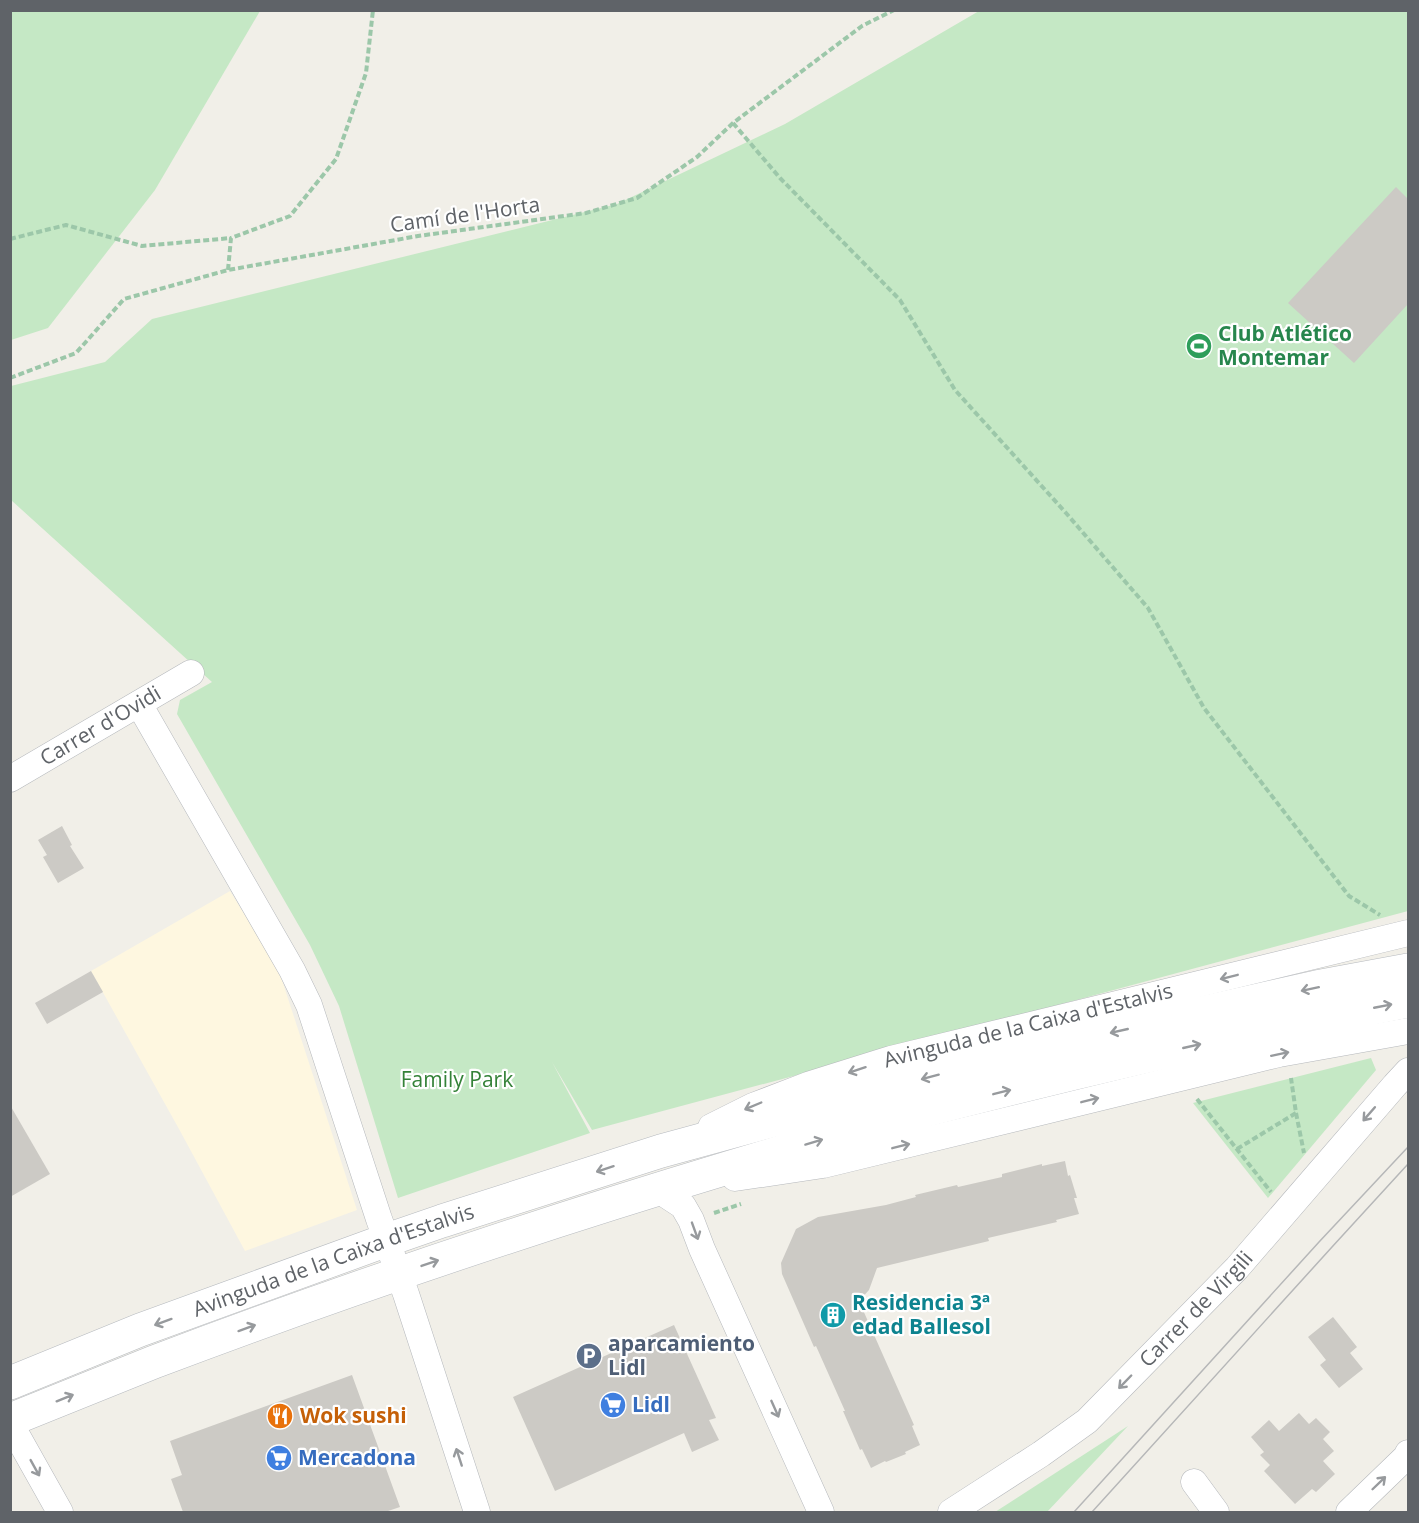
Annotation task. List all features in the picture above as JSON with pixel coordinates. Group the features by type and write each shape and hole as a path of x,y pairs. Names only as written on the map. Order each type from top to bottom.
{"main road":[{"name":"Avinguda de la Caixa d'Estalvis","path":"10,1383 140,1330 387,1240 661,1152 998,1059 1316,987 1408,970"},
{"name":"Avinguda de la Caixa d'Estalvis","path":"10,1422 152,1363 399,1274 657,1189 919,1112 1122,1062 1408,1001"}],"street":[{"name":"Carrer d'Ovidi","path":"10,779 191,673"},
{"path":"139,704 292,970 309,1005 477,1512"},
{"name":"Avinguda de la Caixa d'Estalvis","path":"661,1152 753,1106 891,1059 1399,927"},
{"name":"Avinguda de la Caixa d'Estalvis","path":"657,1189 823,1165 1279,1054 1406,1036"},
{"name":"Carrer de Virgili","path":"951,1512 1041,1454 1087,1421 1237,1268 1408,1071"},
{"path":"657,1189 683,1206 691,1220 702,1250 821,1512"},
{"path":"10,1422 60,1512"},
{"path":"1349,1512 1408,1454"},
{"path":"1194,1482 1216,1512"}],"path":[{"path":"10,239 66,225 142,246 231,238 290,216 336,159 366,73 373,10"},
{"name":"Camí de l'Horta","path":"10,378 76,352 124,299 228,270 418,236 586,213 637,198 697,157 733,123 862,26 894,10"},
{"path":"733,123 780,178 900,300 955,390 1066,513 1148,609 1204,708 1349,896 1399,927"},
{"path":"228,270 231,238"},
{"path":"1291,1078 1305,1155"},
{"path":"1196,1099 1272,1194"},
{"path":"1237,1149 1296,1113"}],"shaded area":[{"path":"230,891 279,971 357,1210 245,1251 91,971"}],"green space":[{"path":"11,10 260,11 155,190 48,328 11,340"},
{"name":"Family Park","path":"979,11 1408,11 1408,911 592,1130 552,1062 590,1133 398,1198 339,1006 310,945 177,714 180,700 212,682 11,500 11,386 105,362 152,319 617,204 785,124"},
{"path":"1371,1058 1376,1070 1268,1198 1193,1103"},
{"path":"1128,1426 1047,1512 995,1512"}],"building":[{"path":"1396,187 1408,199 1408,304 1354,363 1288,303"},
{"path":"62,826 72,845 70,846 84,868 58,883 43,857 47,855 38,840"},
{"path":"91,971 103,992 47,1024 35,1003"},
{"path":"10,1105 50,1174 10,1197"},
{"name":"Residencia 3ª edad Ballesol","path":"1065,1161 1077,1198 1074,1198 1079,1214 1056,1220 1057,1222 988,1238 989,1241 877,1268 869,1290 859,1301 914,1425 912,1426 920,1445 905,1452 906,1454 871,1468 862,1449 860,1450 843,1411 845,1411 782,1274 781,1263 796,1229 818,1217 886,1205 916,1197 915,1195 1002,1177 1002,1174 1042,1164 1042,1166"},
{"path":"1333,1317 1357,1347 1350,1353 1363,1369 1339,1388 1320,1365 1326,1360 1308,1337"},
{"name":"Lidl","path":"674,1325 716,1418 709,1420 719,1440 692,1452 684,1433 555,1491 513,1397"},
{"name":"Mercadona","path":"352,1375 400,1507 385,1512 183,1512 171,1479 182,1475 170,1441"},
{"path":"1299,1413 1309,1424 1316,1418 1330,1432 1323,1439 1334,1451 1323,1461 1335,1474 1316,1492 1312,1489 1295,1504 1264,1471 1270,1465 1260,1455 1264,1452 1251,1437 1269,1420 1279,1431"}],"tram line":[{"path":"1074,1512 1408,1147"},
{"path":"1092,1512 1408,1164"}],"place":[{"name":"Club Atlético Montemar","path":"1199,346"},
{"name":"Residencia 3ª edad Ballesol","path":"833,1315"},
{"name":"aparcamiento Lidl","path":"589,1356"},
{"name":"Lidl","path":"613,1405"},
{"name":"Wok sushi","path":"280,1416"},
{"name":"Mercadona","path":"279,1458"}]}
